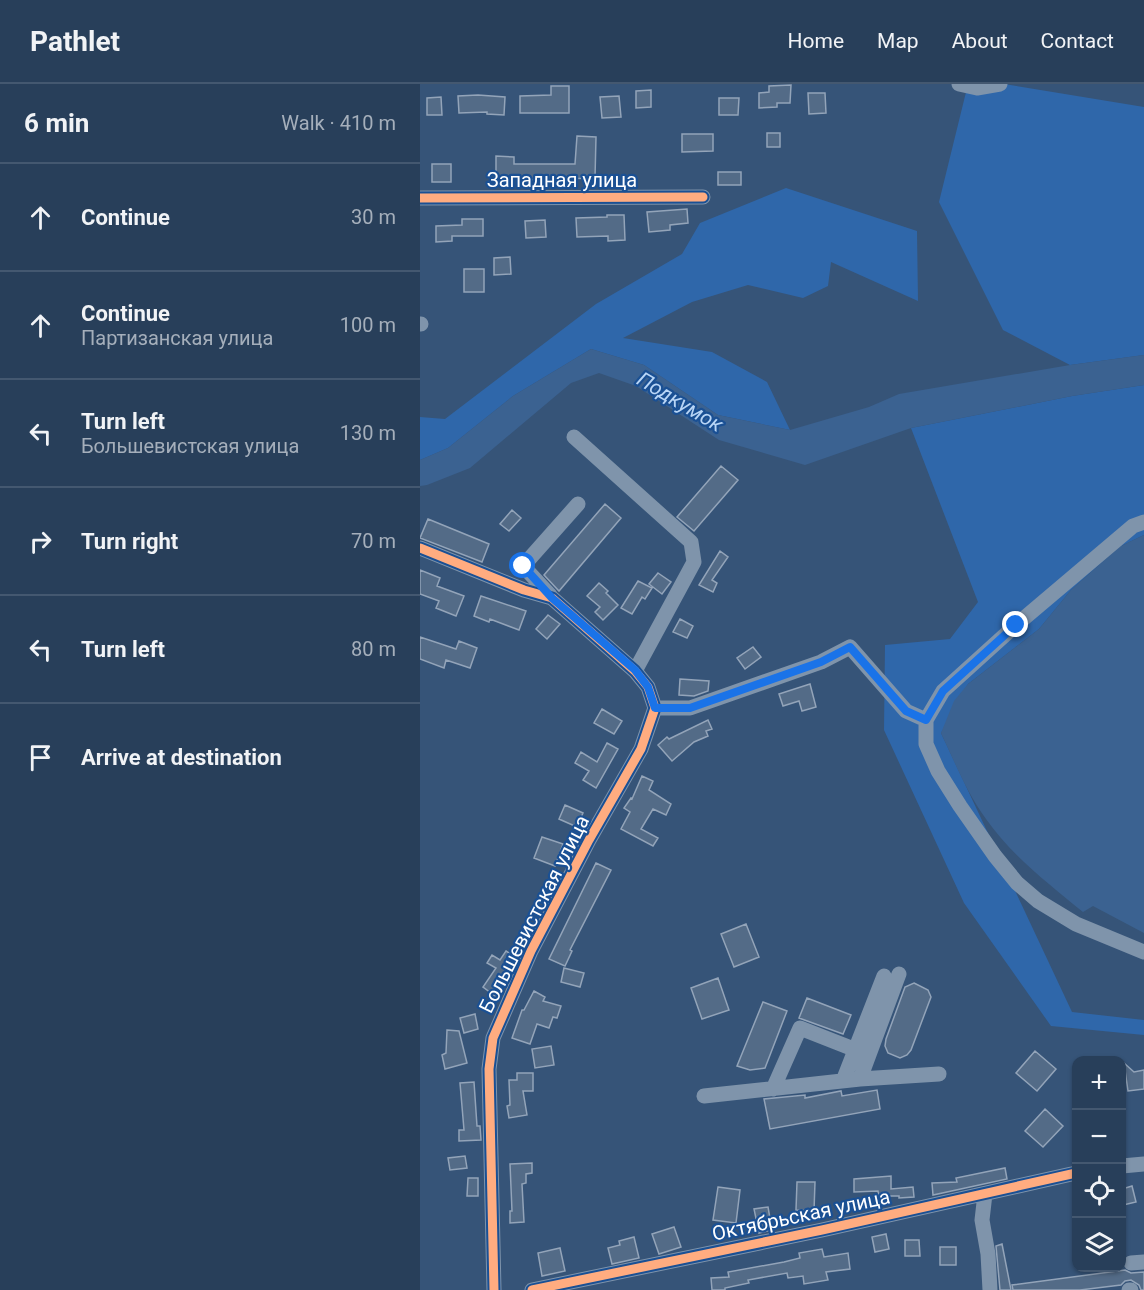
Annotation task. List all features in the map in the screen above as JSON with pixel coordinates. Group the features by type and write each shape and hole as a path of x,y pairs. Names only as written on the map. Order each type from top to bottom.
{"street":[{"path":"959,84 977,88 1000,84"},
{"name":"Западная улица","path":"420,198 703,197"},
{"path":"574,437 691,542 694,562 635,670"},
{"path":"578,504 523,566 552,598 635,670 648,687 655,708 690,708 821,662 850,647 906,711 926,720"},
{"path":"1144,522 1133,526 968,668 943,691 926,720 926,744 938,771 989,848 1017,883 1038,901 1076,924 1144,952"},
{"path":"420,548 524,590 552,598"},
{"name":"Большевистская улица","path":"494,1290 489,1069 493,1038 531,951 589,840 641,749 655,708"},
{"path":"843,1082 892,975 860,1079"},
{"path":"773,1089 800,1028 856,1050"},
{"path":"704,1096 860,1079 939,1074"},
{"path":"1126,1166 1144,1164"},
{"name":"Октябрьская улица","path":"532,1290 1072,1174"},
{"path":"985,1194 982,1220 988,1254 990,1290"}],"shaded area":[{"path":"968,84 1004,84 1144,107 1144,355 1070,365 1003,330 939,202"},
{"path":"786,188 917,231 918,301 831,262 828,286 803,298 748,285 692,302 623,338 712,352 767,382 790,430 718,415 644,365 591,349 513,396 448,448 420,460 420,417 445,419 596,304 682,254 700,223"},
{"path":"1144,385 1144,535 1119,547 1071,590 1039,629 968,684 941,733 1072,1012 1144,1020 1144,1035 1051,1026 964,903 884,730 885,645 950,639 978,602 911,428 1072,396"}],"water":[{"name":"Подкумок","path":"591,349 644,365 718,415 790,430 869,407 899,394 1144,355 1144,385 1072,396 911,428 805,465 719,440 636,386 599,373 571,383 470,468 420,486 420,460 448,448 513,396"},
{"path":"1144,535 1144,933 1093,906 1083,912 1019,857 979,809 941,733 954,701 968,684 1039,629 1071,590 1119,547"}],"building":[{"path":"791,85 790,103 777,103 777,107 759,108 759,93 769,92 769,86"},
{"path":"551,86 569,86 569,113 520,113 520,96 551,95"},
{"path":"651,90 651,107 636,108 636,91"},
{"path":"808,93 825,93 826,113 809,114"},
{"path":"458,96 505,97 504,115 487,114 487,112 459,113"},
{"path":"619,96 621,117 602,118 600,97"},
{"path":"441,97 442,115 427,115 427,98"},
{"path":"719,98 739,98 738,115 719,115"},
{"path":"767,133 780,133 780,147 767,147"},
{"path":"682,134 713,134 713,151 682,152"},
{"path":"577,136 596,137 595,178 522,180 522,177 496,177 496,156 514,157 514,164 575,164"},
{"path":"432,164 451,164 451,182 432,182"},
{"path":"718,172 741,172 741,185 718,185"},
{"path":"687,209 688,223 670,225 670,230 649,232 647,212"},
{"path":"607,215 624,215 625,240 608,241 608,236 577,237 576,218 607,217"},
{"path":"462,219 483,219 483,236 452,236 452,241 436,242 436,226 462,225"},
{"path":"545,220 546,237 526,238 525,221"},
{"path":"510,257 511,274 494,275 494,258"},
{"path":"464,269 484,269 484,292 464,292"},
{"path":"721,466 738,480 694,531 677,517"},
{"path":"605,504 621,518 559,591 544,575"},
{"path":"512,510 521,518 509,531 500,524"},
{"path":"428,519 489,544 482,562 420,538"},
{"path":"720,551 728,557 712,580 717,583 713,592 699,585"},
{"path":"420,570 440,578 437,586 464,596 456,616 436,608 439,601 420,594"},
{"path":"658,573 671,582 662,594 649,584"},
{"path":"638,581 652,588 645,599 642,597 632,614 621,608"},
{"path":"599,583 618,605 603,620 595,612 600,607 587,596"},
{"path":"481,596 526,611 519,630 490,619 489,622 474,616"},
{"path":"548,615 560,624 547,639 536,629"},
{"path":"680,619 693,626 687,638 673,632"},
{"path":"420,637 456,649 459,641 477,648 470,668 446,660 444,668 420,659"},
{"path":"753,647 761,657 745,669 737,658"},
{"path":"680,679 709,681 708,691 694,696 679,695"},
{"path":"810,684 816,707 802,711 799,701 783,706 779,694"},
{"path":"602,709 622,721 614,734 594,723"},
{"path":"708,720 712,729 706,731 708,736 694,742 672,761 658,745 667,737 669,739"},
{"path":"607,743 618,749 596,788 583,780 589,771 575,763 581,752 597,762"},
{"path":"642,776 653,781 649,790 671,804 666,815 653,809 641,829 658,838 653,846 621,829 630,812 624,808 632,799"},
{"path":"565,805 583,813 577,827 559,819"},
{"path":"542,837 563,844 555,866 534,858"},
{"path":"596,863 611,870 570,950 572,951 565,966 549,959"},
{"path":"746,924 759,957 734,967 721,934"},
{"path":"506,951 517,958 495,996 483,987 496,968 487,963 492,955 500,960"},
{"path":"564,968 584,973 580,987 561,982"},
{"path":"718,978 729,1010 702,1019 691,988"},
{"path":"914,983 928,990 931,997 911,1050 900,1058 888,1053 885,1046 886,1039 905,987"},
{"path":"534,991 545,997 543,1001 561,1006 557,1018 553,1017 549,1028 537,1024 530,1044 512,1038 522,1010"},
{"path":"807,998 851,1015 843,1034 799,1018"},
{"path":"763,1002 787,1011 765,1068 750,1070 737,1066"},
{"path":"475,1014 478,1029 464,1033 460,1018"},
{"path":"447,1030 459,1031 467,1063 445,1069 442,1055 446,1053"},
{"path":"551,1046 554,1065 535,1068 532,1049"},
{"path":"1035,1051 1056,1069 1037,1091 1016,1073"},
{"path":"1126,1065 1134,1072 1144,1070 1144,1089 1128,1091"},
{"path":"517,1073 533,1073 533,1091 523,1091 527,1115 509,1118 507,1106 510,1105 509,1080 517,1080"},
{"path":"474,1082 477,1126 480,1126 481,1140 459,1141 459,1130 464,1130 460,1083"},
{"path":"877,1090 880,1109 770,1129 764,1099 805,1095 805,1098 841,1091 842,1096"},
{"path":"1045,1109 1063,1126 1043,1147 1025,1131"},
{"path":"465,1156 467,1168 450,1170 448,1158"},
{"path":"532,1163 532,1173 526,1174 526,1183 522,1184 524,1222 510,1223 510,1211 512,1211 510,1164"},
{"path":"1005,1168 1007,1179 933,1195 932,1183 957,1182 956,1178"},
{"path":"891,1176 891,1189 913,1187 914,1197 879,1196 878,1191 854,1192 854,1179"},
{"path":"468,1178 478,1178 478,1196 467,1196"},
{"path":"797,1182 815,1182 814,1211 796,1210"},
{"path":"1132,1186 1136,1202 1126,1204 1126,1188"},
{"path":"718,1187 740,1190 736,1223 713,1220"},
{"path":"768,1207 772,1230 759,1233 754,1209"},
{"path":"674,1227 681,1247 659,1254 652,1234"},
{"path":"886,1234 889,1249 875,1252 872,1237"},
{"path":"634,1237 639,1258 612,1264 608,1248 620,1245 619,1241"},
{"path":"905,1240 919,1240 920,1256 905,1256"},
{"path":"1002,1244 1011,1290 1000,1290 996,1246"},
{"path":"940,1247 956,1247 956,1265 940,1265"},
{"path":"560,1248 565,1271 542,1276 538,1253"},
{"path":"822,1249 824,1257 848,1253 850,1269 826,1272 828,1280 804,1284 803,1276 788,1278 787,1273 748,1280 749,1283 725,1288 725,1290 712,1290 711,1278 729,1277 728,1272 784,1262 800,1258 799,1253"},
{"path":"1110,1272 1144,1272 1144,1290 1141,1290 1139,1285 1131,1280 1121,1285 1080,1290 1013,1290 1012,1285"}],"cycle path":[{"path":"420,198 703,197"},
{"path":"420,548 524,590 552,598 635,671 648,687 655,708 641,749 589,840 531,951 493,1038 489,1069 494,1290"},
{"path":"532,1290 822,1230 1072,1174"}],"route":[{"path":"523,566 552,598 635,670 648,687 655,708 690,708 821,662 850,647 879,683 906,711 926,720 943,691 1016,625"}]}
